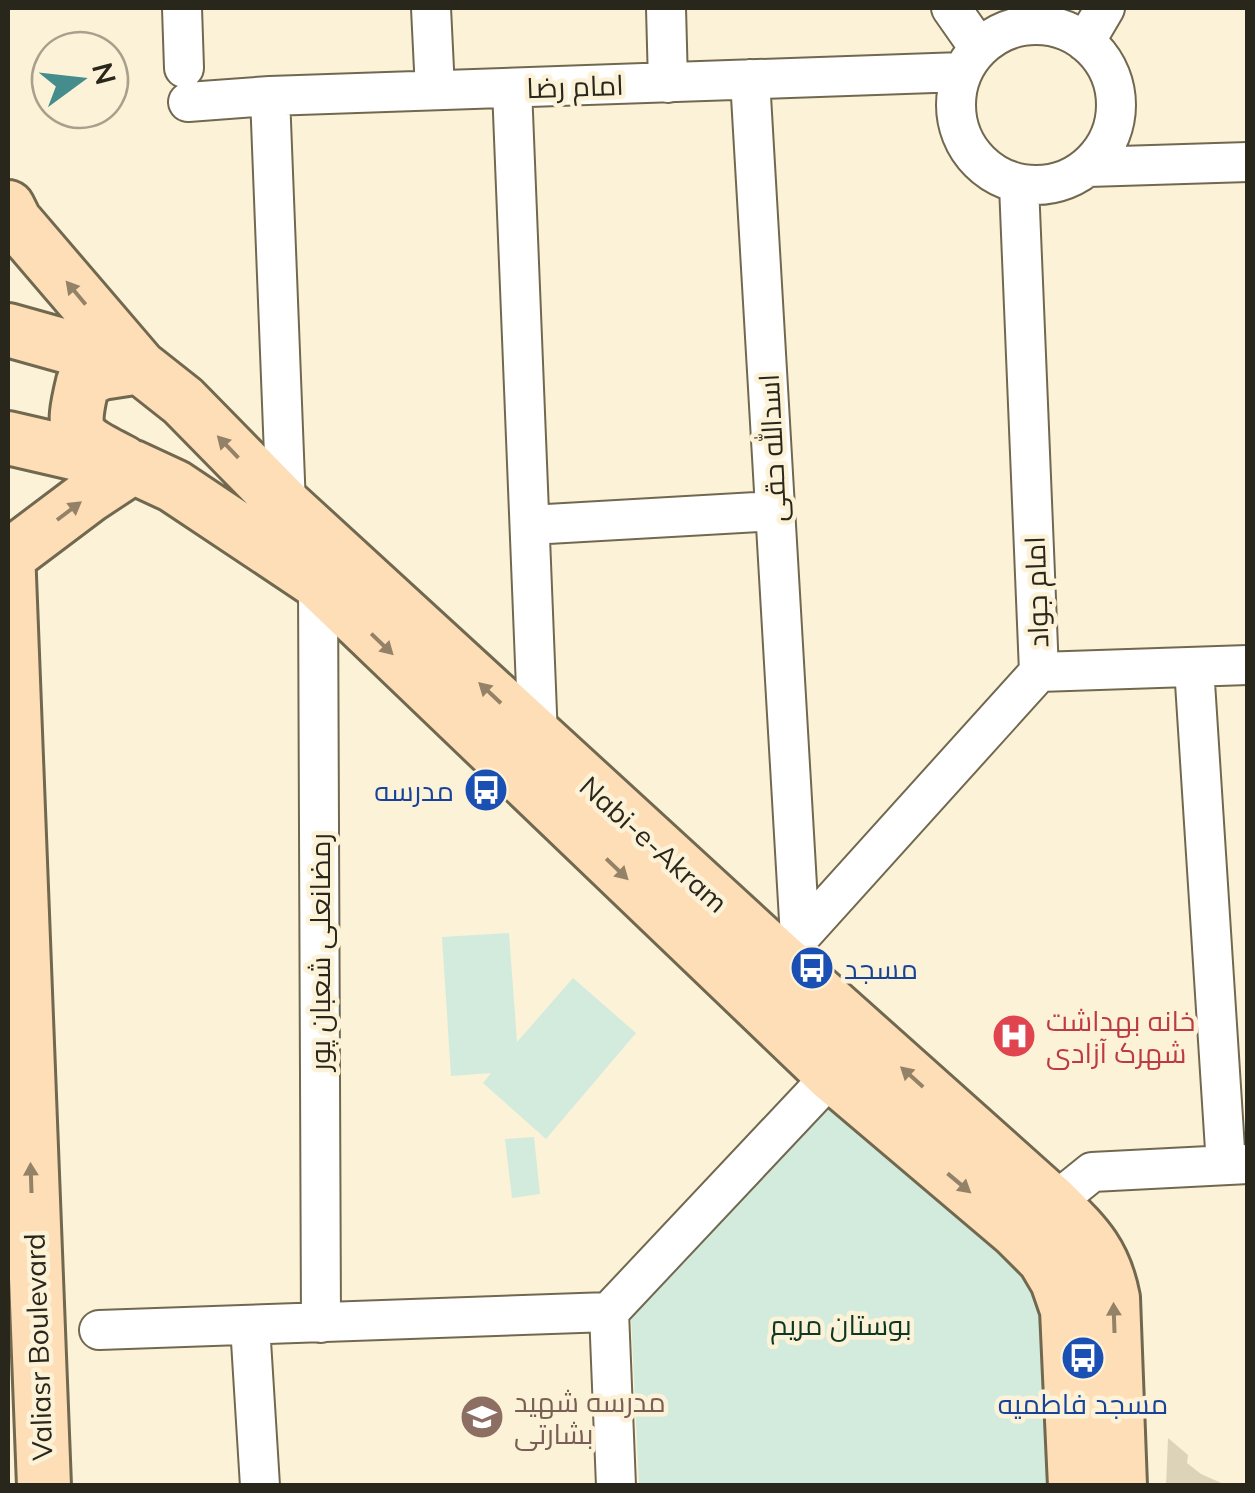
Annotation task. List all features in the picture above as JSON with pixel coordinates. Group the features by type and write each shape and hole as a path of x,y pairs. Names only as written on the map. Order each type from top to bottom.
{"street":[{"name":"امام رضا","path":"182,8 186,85 270,96 750,80 970,60"},
{"path":"432,8 435,90"},
{"path":"666,8 668,82"},
{"path":"950,8 970,60"},
{"path":"1085,42 1105,8"},
{"path":"1043,25 1065,30 1085,42 1102,59 1112,80 1114,126 1104,148 1088,167 1067,180 1044,186 1019,185 996,176 978,162 964,142 956,119 955,95 970,60 998,34 1019,26 1043,25"},
{"name":"اسدالله حقی","path":"750,80 775,511 790,948"},
{"path":"512,88 538,738"},
{"path":"270,96 286,506"},
{"path":"1088,167 1248,162"},
{"name":"امام جواد","path":"790,948 1039,672 1019,185"},
{"path":"8,207 140,367"},
{"name":"Nabi-e-Akram","path":"8,330 140,367 183,401 286,506 538,738 790,948 1035,1218 1044,1259 1066,1310 1075,1486"},
{"path":"8,557 133,467 88,442 74,418 83,382 101,373 140,367"},
{"name":"Nabi-e-Akram","path":"8,438 133,467 174,486 318,582 832,1075 1035,1218 1088,1238 1108,1272 1113,1298 1120,1486"},
{"path":"530,525 775,511"},
{"name":"Valiasr Boulevard","path":"8,550 44,1486"},
{"name":"رمضانعلی شعبان پور","path":"318,582 321,1323"},
{"path":"1039,672 1248,665"},
{"path":"1035,1218 1092,1172 1237,1165 1194,666"},
{"path":"100,1330 609,1312 832,1075"},
{"path":"609,1312 616,1486"},
{"path":"250,1326 260,1486"}],"green space":[{"path":"509,933 517,1042 573,978 636,1033 546,1139 483,1083 491,1073 451,1076 442,937"},
{"name":"بوستان مریم","path":"833,1101 1044,1293 1047,1485 639,1485 631,1316"},
{"path":"534,1137 540,1194 512,1198 505,1139"}],"building":[{"path":"1168,1438 1188,1455 1187,1463 1228,1486 1166,1486"}],"place":[{"name":"مدرسه","path":"486,790"},
{"name":"مسجد","path":"812,968"},
{"name":"خانه بهداشت شهرک آزادی","path":"1014,1036"},
{"name":"مسجد فاطمیه","path":"1083,1358"},
{"name":"مدرسه شهید بشارتی","path":"482,1417"}]}
